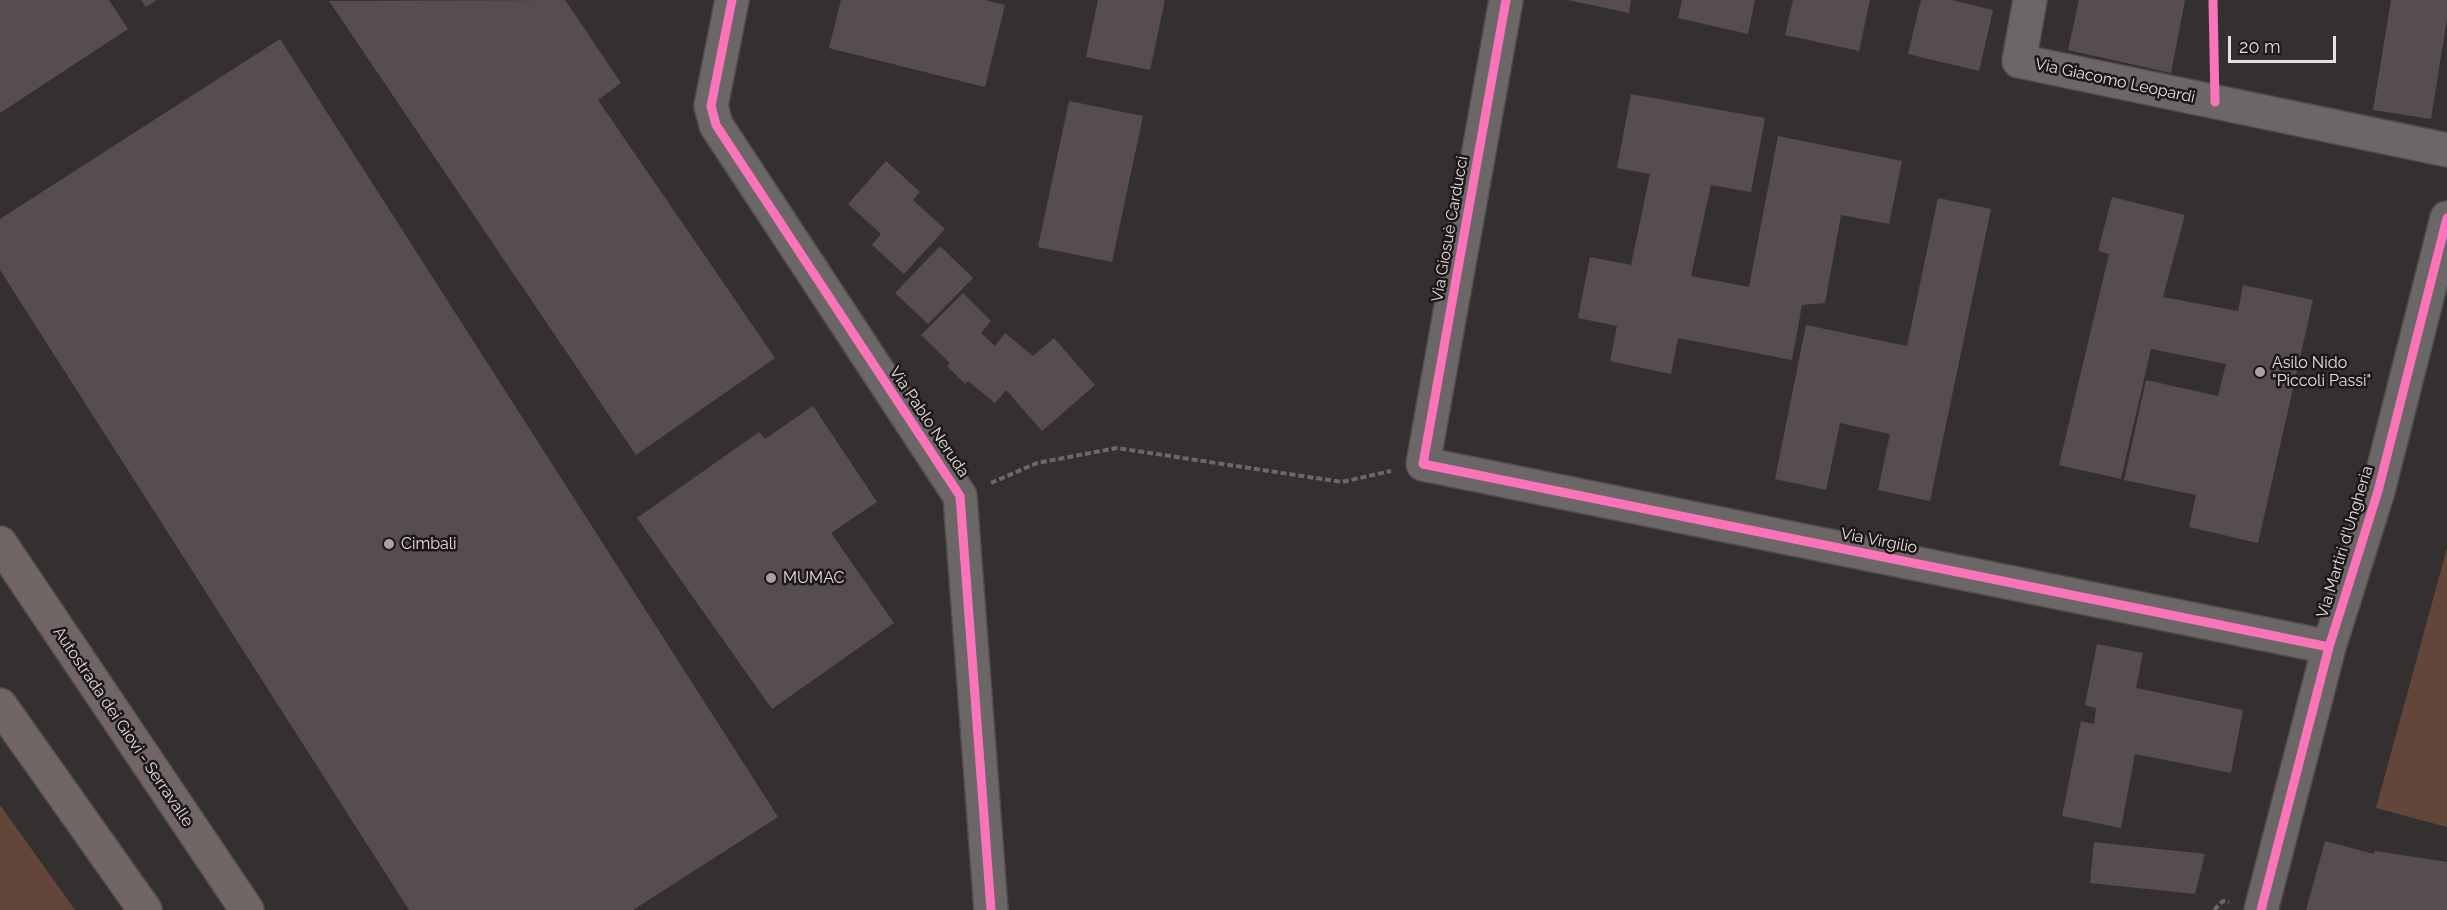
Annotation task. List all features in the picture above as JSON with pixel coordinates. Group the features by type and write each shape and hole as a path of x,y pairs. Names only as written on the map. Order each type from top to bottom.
{"highway":[{"name":"Autostrada dei Giovi - Serravalle","path":"0,543 247,910"},
{"path":"0,705 145,910"}],"street":[{"name":"Via Pablo Neruda","path":"732,0 711,106 716,125 960,496 991,910"},
{"name":"Via Giosuè Carducci","path":"1423,464 1506,0"},
{"name":"Via Giacomo Leopardi","path":"2030,0 2019,61 2447,150"},
{"name":"Via Martiri d'Ungheria","path":"2261,910 2329,647 2378,491 2447,218"},
{"name":"Via Virgilio","path":"1423,464 2329,647"}],"path":[{"path":"960,496 1037,464 1117,448 1342,482 1423,464"},
{"path":"2214,910 2223,901"}],"shaded area":[{"path":"2447,548 2447,827 2376,808"},
{"path":"0,805 75,910 0,910"}],"building":[{"path":"0,0 109,0 128,29 0,113"},
{"path":"141,0 157,0 146,7"},
{"path":"565,0 621,83 598,100 775,358 636,455 329,1"},
{"path":"841,0 985,0 1005,5 985,87 829,48"},
{"path":"1098,0 1165,0 1150,70 1086,57"},
{"path":"1568,0 1631,0 1629,13"},
{"path":"1682,0 1755,0 1748,34 1678,18"},
{"path":"1793,0 1870,0 1859,51 1785,35"},
{"path":"1921,0 1952,0 1993,10 1979,71 1908,54"},
{"path":"2079,0 2185,0 2171,73 2068,50"},
{"path":"2391,0 2447,0 2447,19 2431,119 2373,110"},
{"name":"Cimbali","path":"280,39 778,817 633,910 409,910 0,270 0,219"},
{"path":"1631,94 1765,118 1751,192 1711,185 1691,276 1749,287 1778,136 1902,161 1889,224 1841,215 1825,303 1802,305 1792,360 1678,338 1671,374 1610,361 1617,326 1578,318 1590,257 1631,265 1650,174 1617,168"},
{"path":"1069,101 1143,116 1112,262 1038,247"},
{"path":"886,161 920,192 913,200 945,229 904,274 872,245 881,234 848,204"},
{"name":"Asilo Nido \"Piccoli Passi\"","path":"2112,197 2185,215 2163,297 2238,311 2243,285 2313,300 2258,543 2189,527 2196,495 2124,480 2146,380 2218,396 2226,364 2151,349 2121,479 2059,465 2109,254 2098,251"},
{"path":"1938,198 1991,209 1930,501 1878,490 1890,434 1840,423 1826,490 1775,479 1806,325 1907,346"},
{"path":"940,246 973,278 928,324 895,293"},
{"path":"963,293 991,321 981,333 995,346 1005,333 1033,356 1054,338 1095,385 1042,431 1006,390 995,403 968,381 965,384 947,366 950,363 921,335"},
{"name":"MUMAC","path":"813,406 877,502 831,533 894,623 772,709 637,518 759,432 765,439"},
{"path":"2097,644 2143,653 2136,688 2243,710 2231,773 2135,754 2121,828 2062,816 2081,721 2094,724 2096,708 2085,705"},
{"path":"2325,841 2374,854 2375,851 2447,862 2447,910 2306,910"},
{"path":"2094,842 2205,854 2195,894 2090,883"}],"cycle path":[{"path":"732,0 711,106 716,125 960,496 991,910"},
{"path":"1506,0 1423,464 2329,647"},
{"path":"2213,0 2215,102"},
{"path":"2261,910 2329,647 2378,491 2447,218"}],"place":[{"name":"Asilo Nido \"Piccoli Passi\"","path":"2260,372"},
{"name":"Cimbali","path":"389,544"},
{"name":"MUMAC","path":"771,578"}]}
